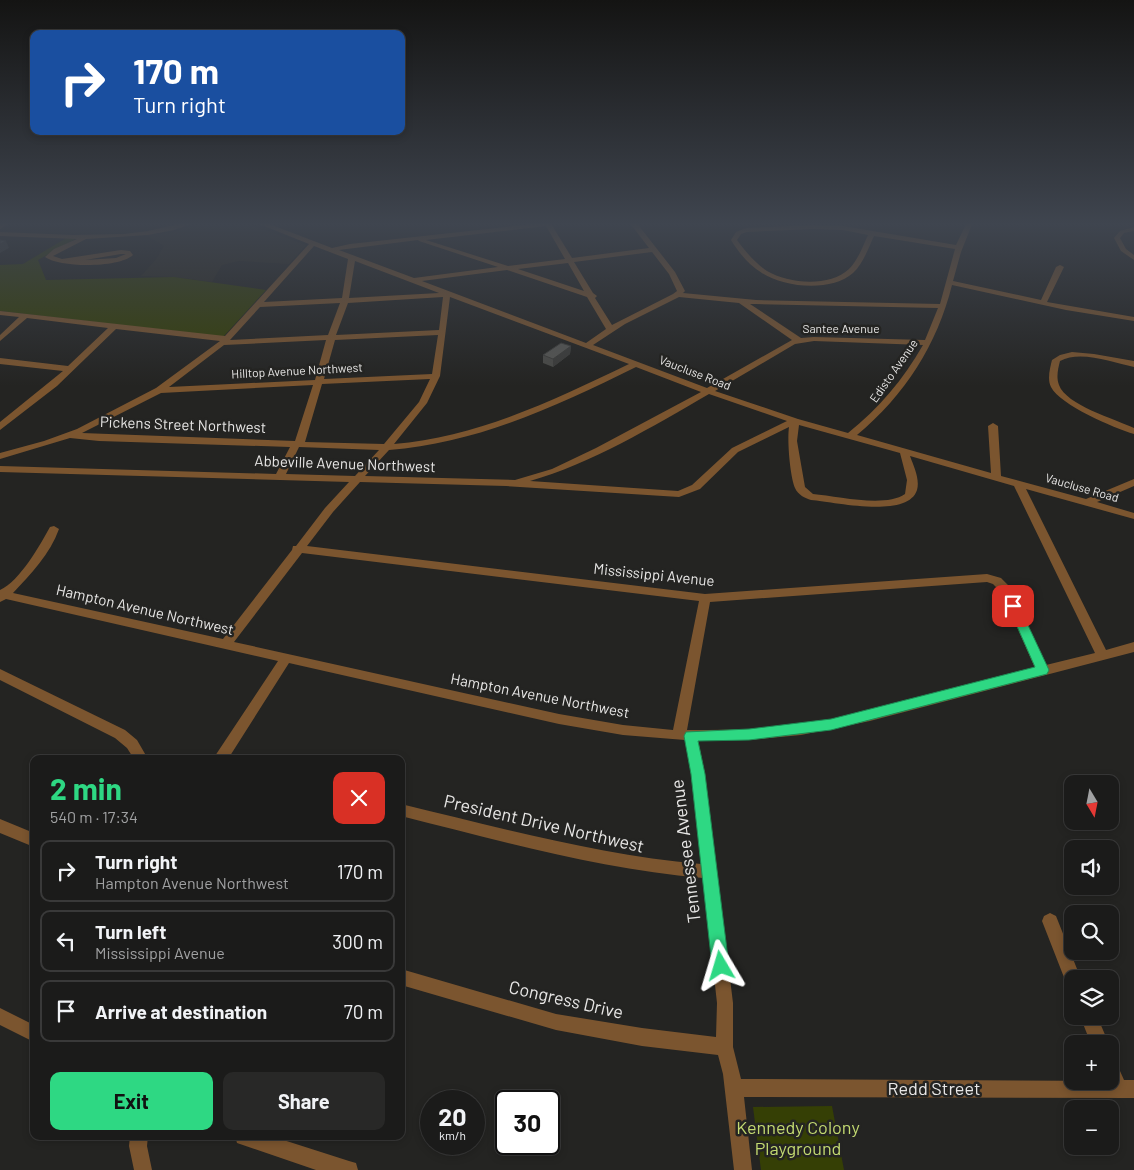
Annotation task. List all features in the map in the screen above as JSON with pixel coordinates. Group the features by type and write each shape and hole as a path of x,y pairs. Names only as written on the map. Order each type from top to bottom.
{"street":[{"path":"0,456 70,435 160,390 224,341 283,277"},
{"path":"280,477 297,444 319,383 331,339 345,301 349,277"},
{"name":"Vaucluse Road","path":"403,277 707,391 795,421 1134,516"},
{"path":"412,280 438,277"},
{"path":"531,277 593,296"},
{"path":"581,277 610,329"},
{"path":"673,277 679,284 681,291 679,295"},
{"path":"776,277 810,283 833,281 843,277"},
{"name":"Edisto Avenue","path":"850,436 872,419 890,400 926,350 943,306 951,277"},
{"path":"1043,303 1055,277"},
{"path":"949,282 1043,303 1134,320"},
{"path":"225,645 298,550 357,478 423,403 436,376 440,361 447,294 258,305"},
{"path":"586,346 610,329 679,295 741,301 943,306"},
{"path":"741,301 798,340"},
{"path":"0,313 224,341 331,339 442,332"},
{"path":"0,339 25,316"},
{"path":"0,427 70,369 114,326"},
{"name":"Santee Avenue","path":"506,483 526,480 555,471 707,391 783,346 798,340 928,343"},
{"path":"1134,364 1081,355 1062,356 1056,360 1053,381 1057,391 1067,399 1134,430"},
{"path":"0,361 70,369"},
{"name":"Pickens Street Northwest","path":"70,435 99,438 386,447 426,444 494,425 550,404 636,364"},
{"name":"Hilltop Avenue Northwest","path":"160,390 436,376"},
{"path":"0,415 13,417"},
{"path":"795,421 792,441 800,488 805,494 812,497 878,504 896,503 905,500 910,495 912,476 904,452"},
{"name":"Abbeville Avenue Northwest","path":"0,469 506,483 666,494 688,492 696,488 706,476 735,450 795,421"},
{"path":"994,426 996,477"},
{"path":"1087,503 1134,482"},
{"path":"1018,484 1102,655"},
{"path":"1,596 44,550 52,538 54,530"},
{"name":"Mississippi Avenue","path":"298,550 705,598 987,578 997,581 1007,591 1042,670"},
{"name":"Hampton Avenue Northwest","path":"1,596 558,719 623,730 685,736 749,735 831,725 1134,647"},
{"name":"Tennessee Avenue","path":"705,598 685,736 698,774 725,1003 724,1047 732,1074 743,1170"},
{"path":"223,755 286,658"},
{"path":"0,674 120,734 132,744 139,755"},
{"name":"President Drive Northwest","path":"405,811 593,857 651,867 709,872"},
{"path":"0,826 30,838"},
{"path":"1050,922 1069,970"},
{"name":"Congress Drive","path":"405,978 574,1026 642,1038 724,1047"},
{"path":"0,1016 30,1032"},
{"name":"Redd Street","path":"734,1088 1126,1089"},
{"path":"139,1140 143,1170"},
{"path":"256,1140 349,1170"}],"shaded area":[{"path":"161,277 215,277 212,282"}],"green space":[{"path":"0,277 45,277 46,280 174,277 266,290 223,337 0,311"},
{"name":"Kennedy Colony Playground","path":"832,1106 844,1170 761,1170 753,1107"}],"building":[{"path":"561,343 571,346 553,359 543,355"}],"route":[{"path":"721,966 698,774 691,736 749,735 831,725 1042,670 1013,606"}]}
